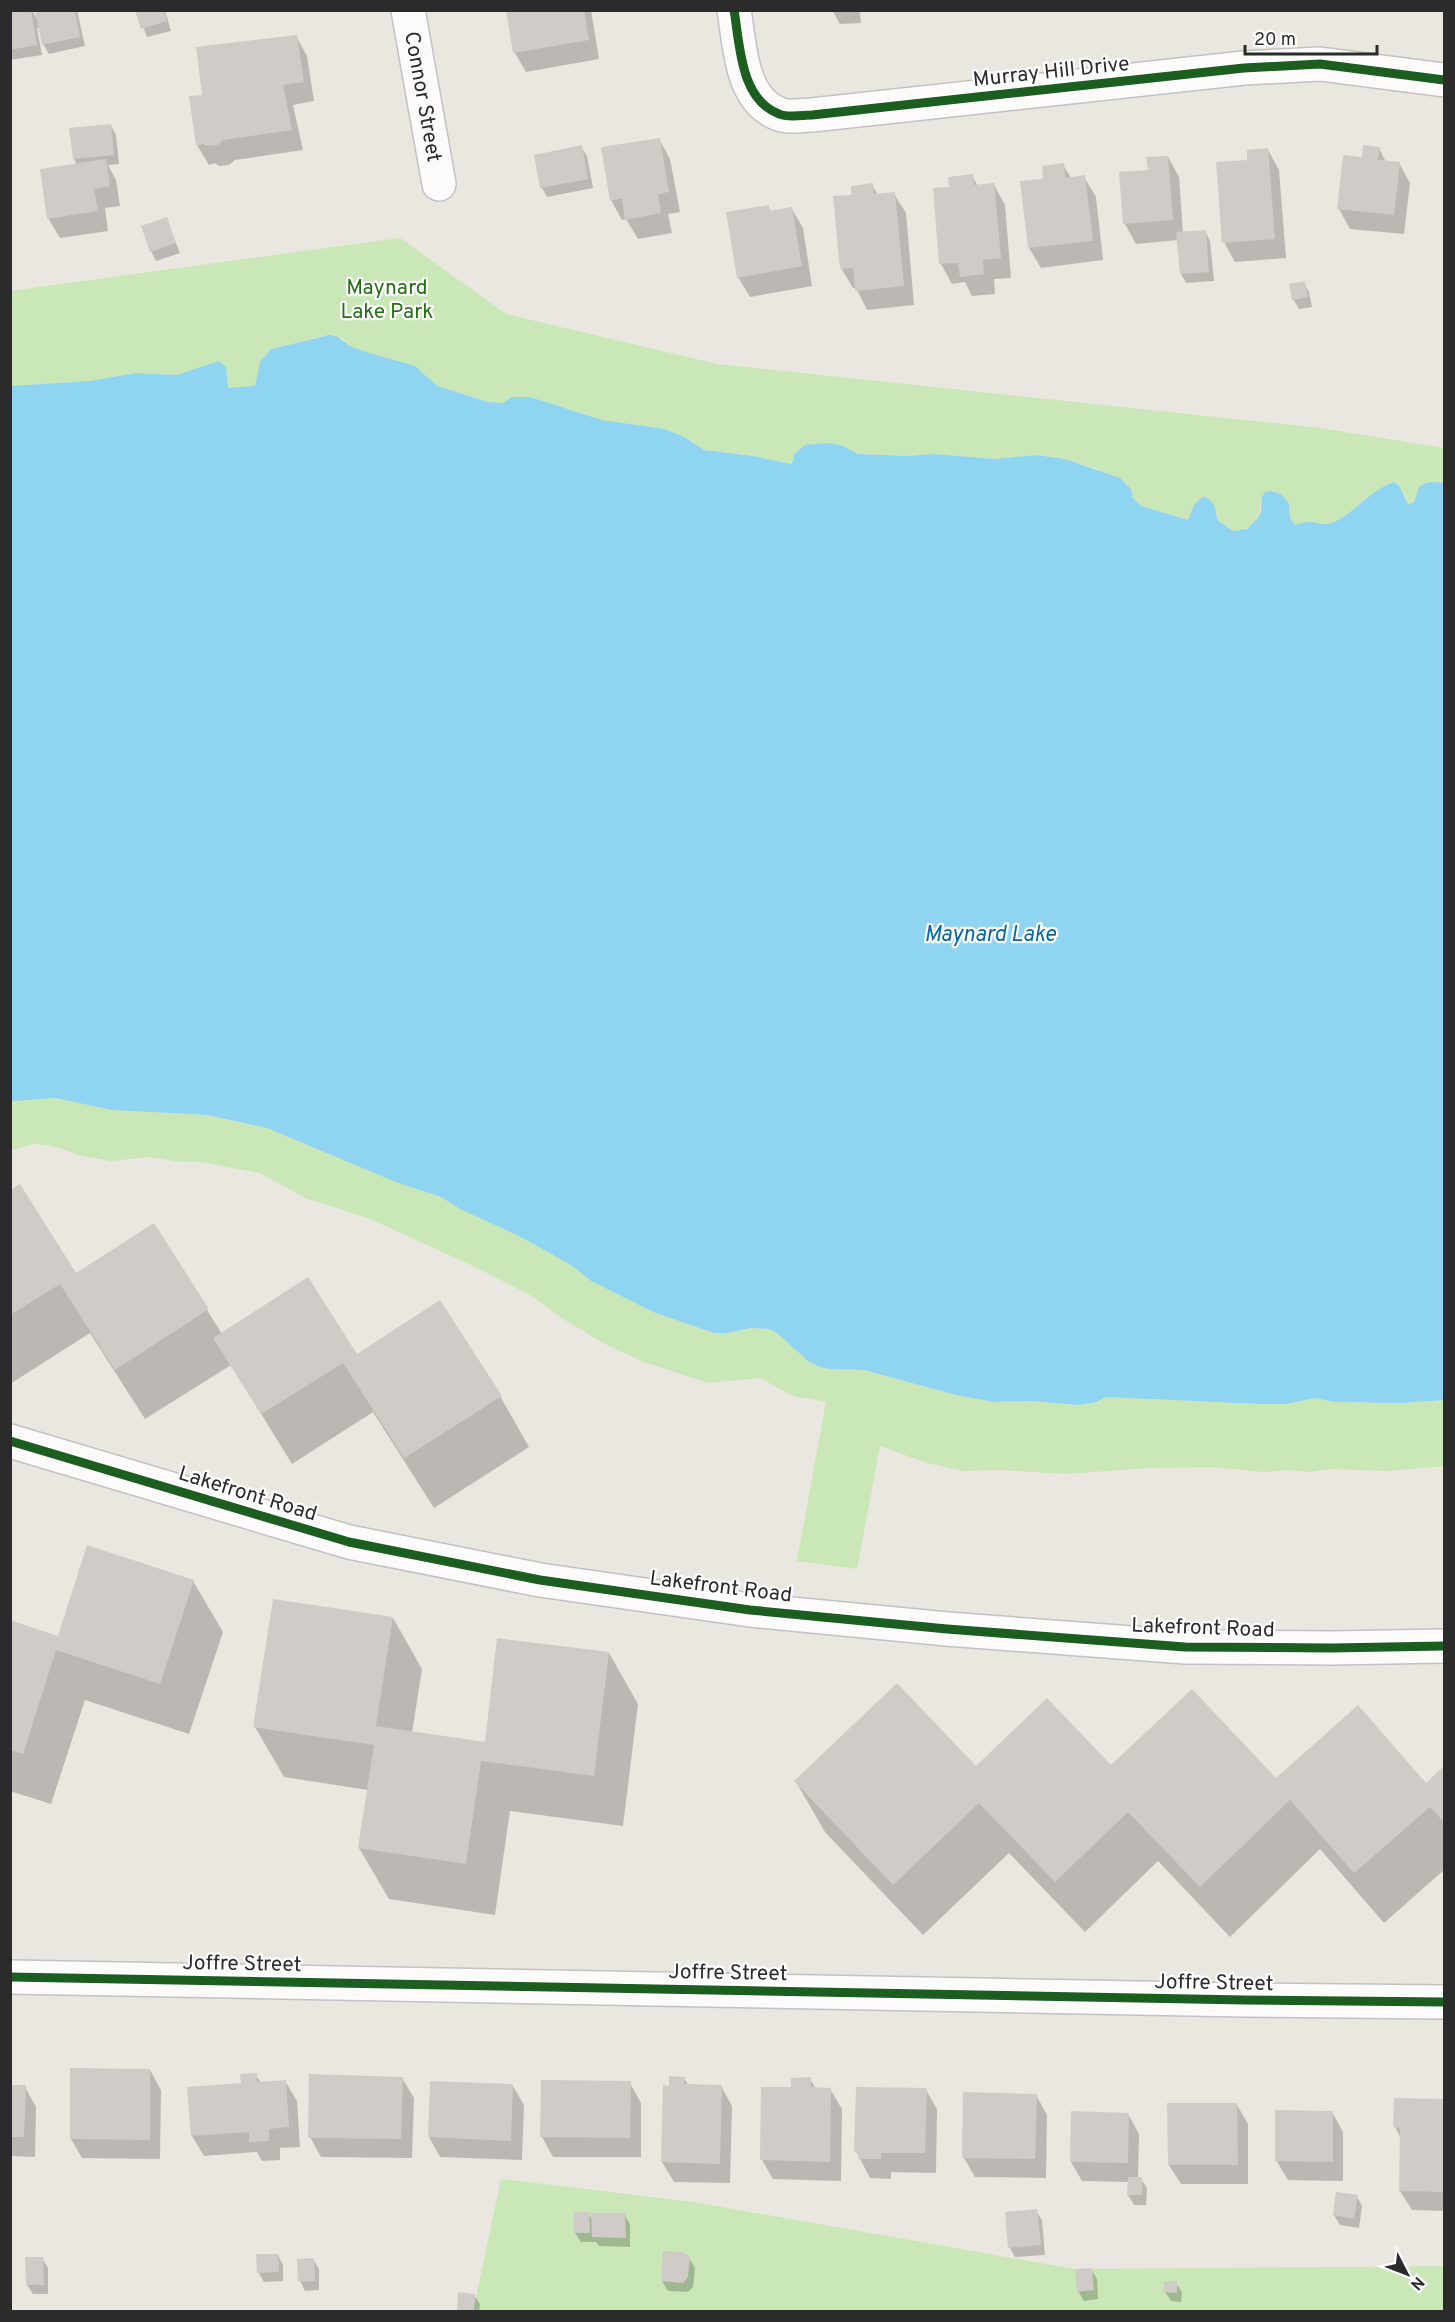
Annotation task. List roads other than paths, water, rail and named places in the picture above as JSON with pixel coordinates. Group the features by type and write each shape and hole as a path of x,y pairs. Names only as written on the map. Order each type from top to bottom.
{"street":[{"name":"Connor Street","path":"408,10 439,184"},
{"name":"Murray Hill Drive","path":"734,10 745,72 758,100 780,115 812,115 1255,67 1320,64 1444,80"},
{"name":"Lakefront Road","path":"10,1440 349,1542 540,1580 750,1610 947,1629 1161,1645 1321,1648 1444,1646"},
{"name":"Joffre Street","path":"10,1977 1444,2002"}],"water":[{"name":"Maynard Lake","path":"329,335 338,337 350,346 363,351 415,366 437,386 488,402 503,403 512,397 530,397 602,420 665,429 684,437 704,450 753,456 791,464 794,459 793,455 805,445 827,443 841,445 858,454 906,456 935,454 995,459 1036,455 1065,459 1120,478 1131,489 1132,497 1141,506 1188,520 1194,505 1203,496 1214,506 1217,520 1233,531 1247,529 1258,518 1262,497 1265,492 1269,491 1276,492 1289,504 1290,518 1295,525 1309,522 1326,524 1340,519 1377,490 1394,482 1399,486 1408,504 1413,503 1419,488 1424,484 1444,483 1444,1400 1403,1403 1334,1402 1315,1398 1285,1404 1259,1404 1106,1397 1097,1402 1078,1405 1030,1401 994,1402 956,1395 864,1370 829,1369 808,1361 777,1333 769,1329 751,1328 728,1333 714,1333 653,1312 591,1281 571,1265 519,1236 460,1209 441,1197 398,1183 267,1128 207,1115 112,1110 55,1098 11,1101 11,386 89,381 136,373 177,375 219,361 226,367 228,388 255,386 260,362 271,349"}],"park label":[{"name":"Maynard Lake Park","path":"387,299"}]}
